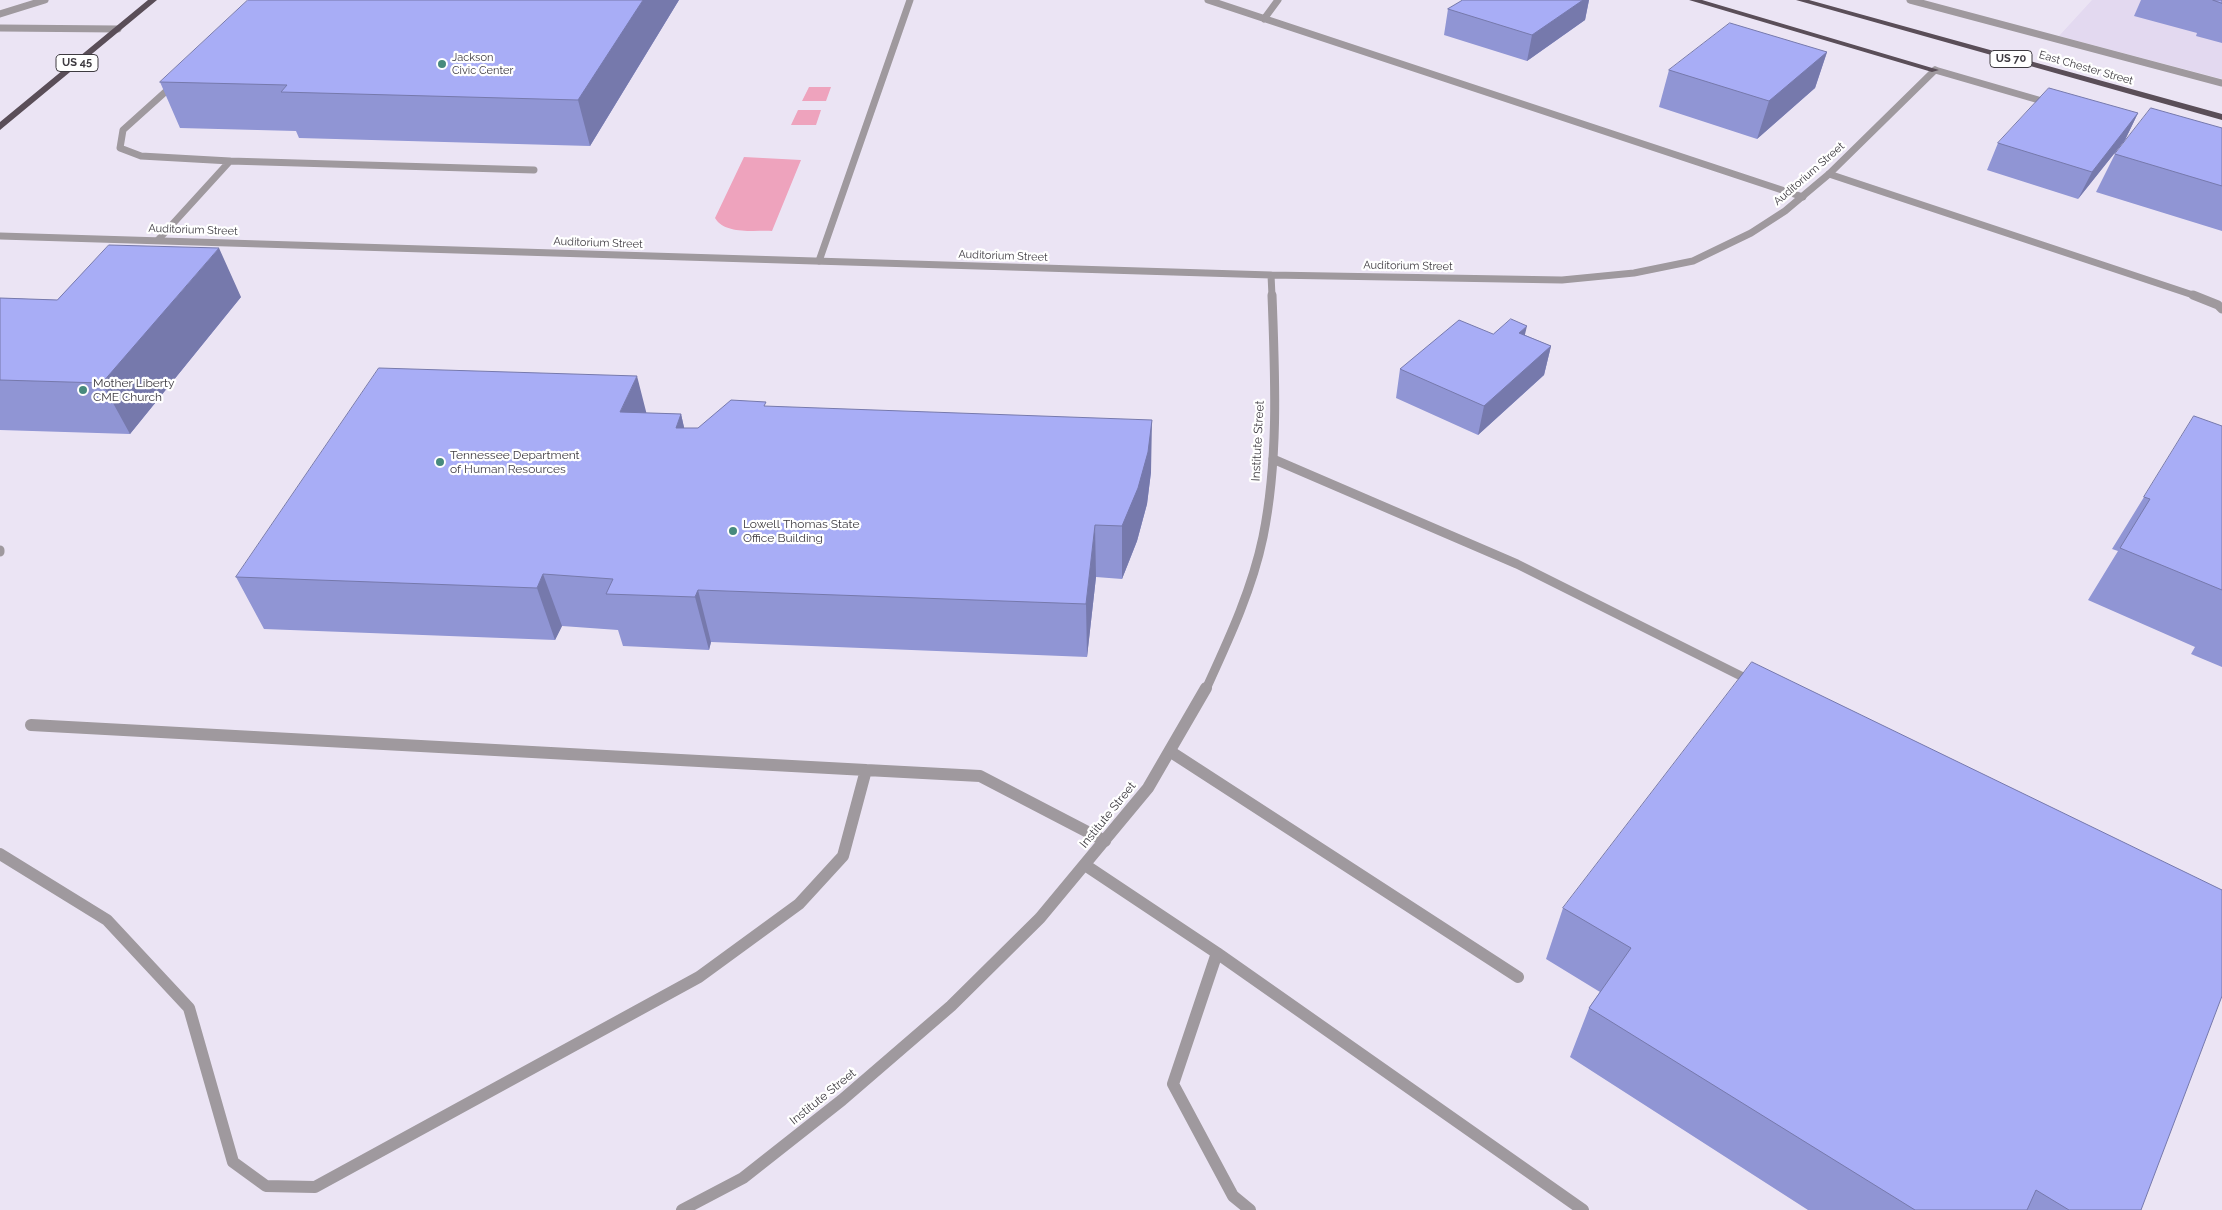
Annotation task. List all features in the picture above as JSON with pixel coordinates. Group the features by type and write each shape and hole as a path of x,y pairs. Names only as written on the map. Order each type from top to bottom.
{"highway":[{"name":"US 45","path":"0,127 153,0"},
{"path":"1693,0 1935,70"},
{"name":"East Chester Street","path":"1800,0 2222,118"}],"street":[{"path":"0,14 45,0"},
{"path":"820,261 910,0"},
{"path":"1208,0 1803,197"},
{"path":"1264,19 1272,11 1278,0"},
{"path":"1910,0 2222,83"},
{"path":"0,28 118,29"},
{"path":"1935,70 2059,106"},
{"name":"Auditorium Street","path":"0,236 1271,275 1562,280 1634,273 1693,261 1751,233 1803,197 1829,174 1935,70"},
{"path":"181,78 123,130 120,148 141,156 230,161 534,170"},
{"path":"158,240 230,161"},
{"path":"1829,174 2170,286 2218,305 2222,309"},
{"name":"Institute Street","path":"682,1210 743,1178 842,1100 951,1006 1040,918 1106,841 1148,788 1171,752 1206,689 1230,636 1248,588 1263,537 1273,459 1275,371 1271,275"},
{"path":"1273,459 1517,564 1767,688"},
{"path":"30,725 980,776 1106,841"},
{"path":"1171,752 1518,977"},
{"path":"0,854 107,920 188,1008 233,1162 266,1186 315,1187 699,977 799,904 843,856 866,770"},
{"path":"1085,865 1217,953 1583,1210"},
{"path":"1217,953 1173,1084 1233,1196 1250,1210"}],"shaded area":[{"path":"2092,0 2222,0 2222,79 2059,36"},
{"path":"809,87 831,87 826,101 802,101"},
{"path":"798,110 821,110 816,125 791,125"},
{"path":"744,157 801,160 772,231 733,229 726,227 715,218"}],"building":[{"path":"248,0 643,0 578,100 281,92 287,85 160,82"},
{"path":"1463,0 1583,0 1532,35 1448,9"},
{"path":"1730,23 1827,52 1769,101 1669,70"},
{"path":"2049,88 2138,113 2092,172 1998,143"},
{"path":"2151,108 2222,128 2222,186 2115,154"},
{"path":"109,245 219,248 102,383 0,380 0,298 57,300"},
{"path":"1511,319 1527,326 1519,333 1551,346 1484,406 1400,369 1459,320 1493,334"},
{"name":"Lowell Thomas State Office Building","path":"379,368 637,376 620,412 681,414 676,428 698,428 731,400 766,402 764,406 1152,420 1148,452 1138,488 1122,526 1095,525 1086,604 698,590 695,597 606,594 613,579 543,574 537,588 236,577"},
{"path":"2194,416 2222,426 2222,590 2120,548 2150,499 2144,497"},
{"path":"1752,662 2222,890 2222,996 2141,1210 2069,1210 2036,1190 2027,1210 1915,1210 1589,1008 1631,948 1563,908"}],"place":[{"name":"Jackson Civic Center","path":"442,64"},
{"name":"Mother Liberty CME Church","path":"83,390"},
{"name":"Tennessee Department of Human Resources","path":"440,462"},
{"name":"Lowell Thomas State Office Building","path":"733,531"}]}
